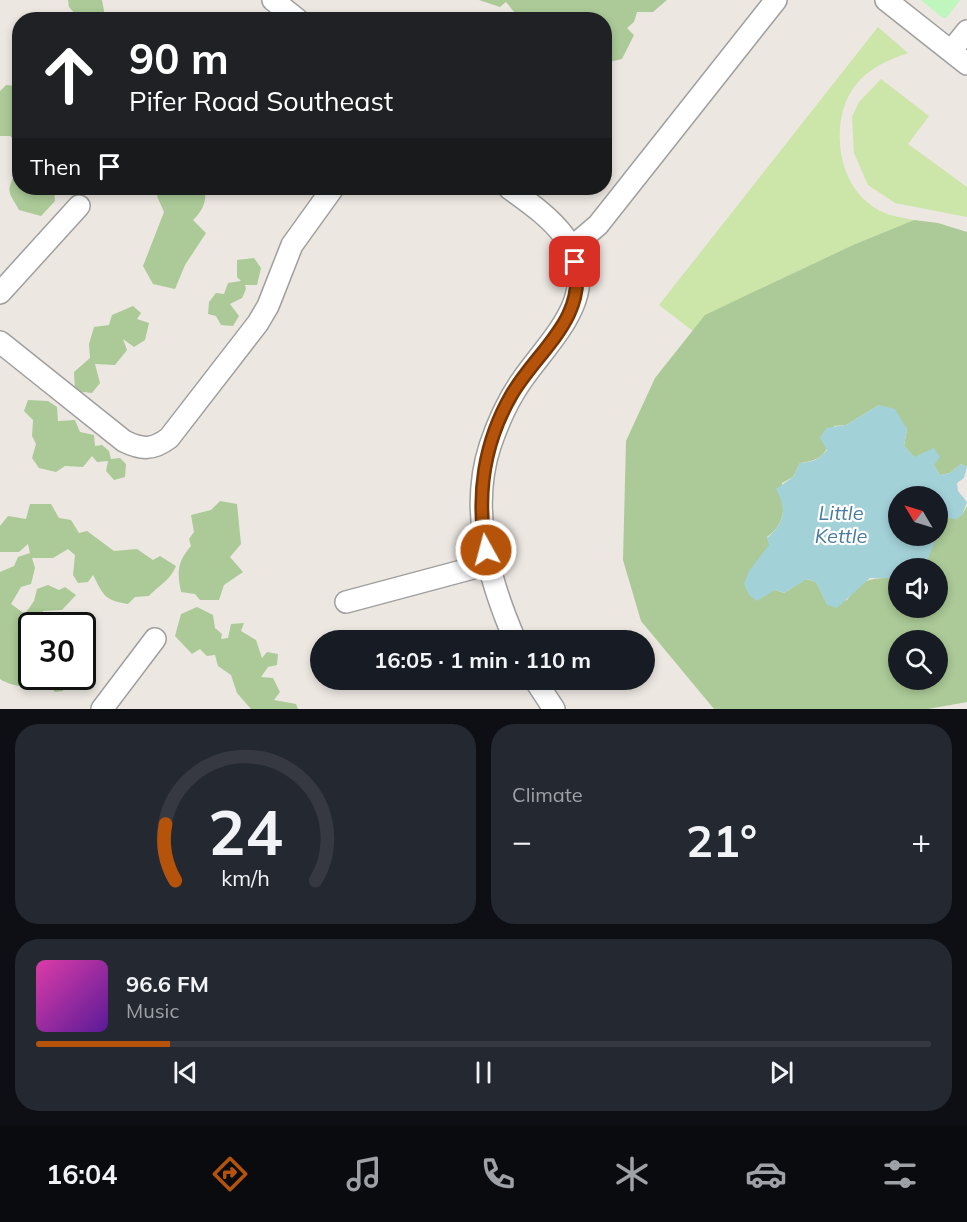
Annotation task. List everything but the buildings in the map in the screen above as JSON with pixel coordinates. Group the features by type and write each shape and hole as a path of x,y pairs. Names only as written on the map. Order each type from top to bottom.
{"street":[{"path":"273,0 288,12"},
{"path":"571,248 598,225 776,0"},
{"path":"886,0 959,57 967,31"},
{"path":"0,342 124,441 146,449 158,446 169,438 258,323 268,306 292,245 328,195"},
{"path":"511,630 488,564 481,511 489,448 512,394 568,318 578,290 578,275 571,248 548,218 518,195"},
{"path":"0,293 79,206"},
{"path":"346,602 488,564"},
{"path":"102,709 155,639"},
{"path":"542,690 555,709"}],"green space":[{"path":"68,0 102,0 104,12 73,12 69,7"},
{"path":"479,0 667,0 653,12 637,12 634,22 627,28 634,35 622,59 612,61 612,12 514,12 506,2 500,7"},
{"path":"921,0 960,0 946,18 943,18"},
{"path":"878,27 908,53 876,67 860,80 850,93 840,125 842,159 856,190 867,202 883,212 914,220 853,245 706,315 693,331 659,305"},
{"path":"881,79 929,116 908,144 967,187 967,217 895,203 868,185 854,153 852,117 859,102"},
{"path":"6,85 12,86 12,137 0,136 0,91"},
{"path":"12,181 12,195 55,195 55,201 41,216 19,210 9,190"},
{"path":"205,195 203,206 193,220 206,233 185,265 175,289 153,284 143,266 164,212 157,196"},
{"path":"914,220 938,223 967,232 967,467 961,464 950,473 940,475 934,465 914,457 904,446 907,429 879,405 846,425 834,426 830,441 821,456 809,462 800,463 793,477 782,483 783,513 774,531 767,537 770,545 761,557 775,590 784,593 806,579 816,582 827,604 847,600 858,587 869,580 888,578 888,618 948,618 948,558 928,558 932,546 948,546 948,518 962,515 967,506 967,702 928,709 714,709 655,638 655,630 648,630 641,621 623,560 626,441 655,378 705,315 853,245"},
{"path":"254,258 261,268 257,285 245,285 246,289 242,298 230,304 239,316 233,326 221,325 216,316 208,314 209,302 216,293 224,294 228,283 241,281 237,277 237,260"},
{"path":"133,306 141,313 137,319 149,323 145,340 134,347 123,339 127,350 115,365 95,364 100,383 92,393 75,391 74,372 90,358 89,344 94,327 109,325 112,315"},
{"path":"28,400 48,401 57,407 58,421 75,420 80,432 94,435 95,446 102,445 109,451 111,459 120,458 126,464 125,477 114,480 106,471 108,461 97,462 92,456 83,467 65,466 56,472 39,468 32,458 36,444 32,436 33,420 24,411"},
{"path":"220,501 237,504 241,544 230,557 243,572 224,585 219,600 200,600 195,594 181,592 179,568 191,546 189,539 194,532 191,515 211,510"},
{"path":"30,504 51,504 59,518 71,520 79,533 87,531 114,551 137,549 153,560 160,556 176,566 167,579 149,596 135,597 128,604 109,599 93,575 88,582 78,583 73,575 75,555 68,549 53,558 32,558 35,568 31,584 21,587 11,604 22,612 18,612 18,685 0,679 0,572 14,566 18,557 30,553 28,544 19,552 0,552 0,526 8,516 26,519"},
{"path":"48,585 59,590 65,587 76,595 62,610 26,612 34,601 37,589"},
{"path":"197,607 213,615 215,628 222,634 221,639 228,638 231,624 244,623 241,631 256,640 262,658 267,652 278,654 277,665 268,667 261,677 273,678 280,692 274,700 296,704 298,709 251,709 237,693 231,675 218,666 215,655 207,656 200,649 192,654 175,636 181,614"}],"water":[{"name":"Little Kettle","path":"879,405 895,409 907,429 904,446 914,457 934,448 940,457 934,465 940,475 950,473 961,464 967,467 964,478 957,483 958,491 967,502 962,515 957,519 948,518 948,486 888,486 888,546 933,546 928,558 888,558 888,578 870,578 837,608 827,605 816,582 807,579 784,593 775,590 757,601 749,595 744,584 749,571 769,545 767,538 781,521 783,509 776,489 793,477 800,463 815,460 827,450 820,438 826,428 846,425"}],"route":[{"path":"486,550 481,511 484,469 489,448 512,394 568,318 578,290 575,262"}]}
